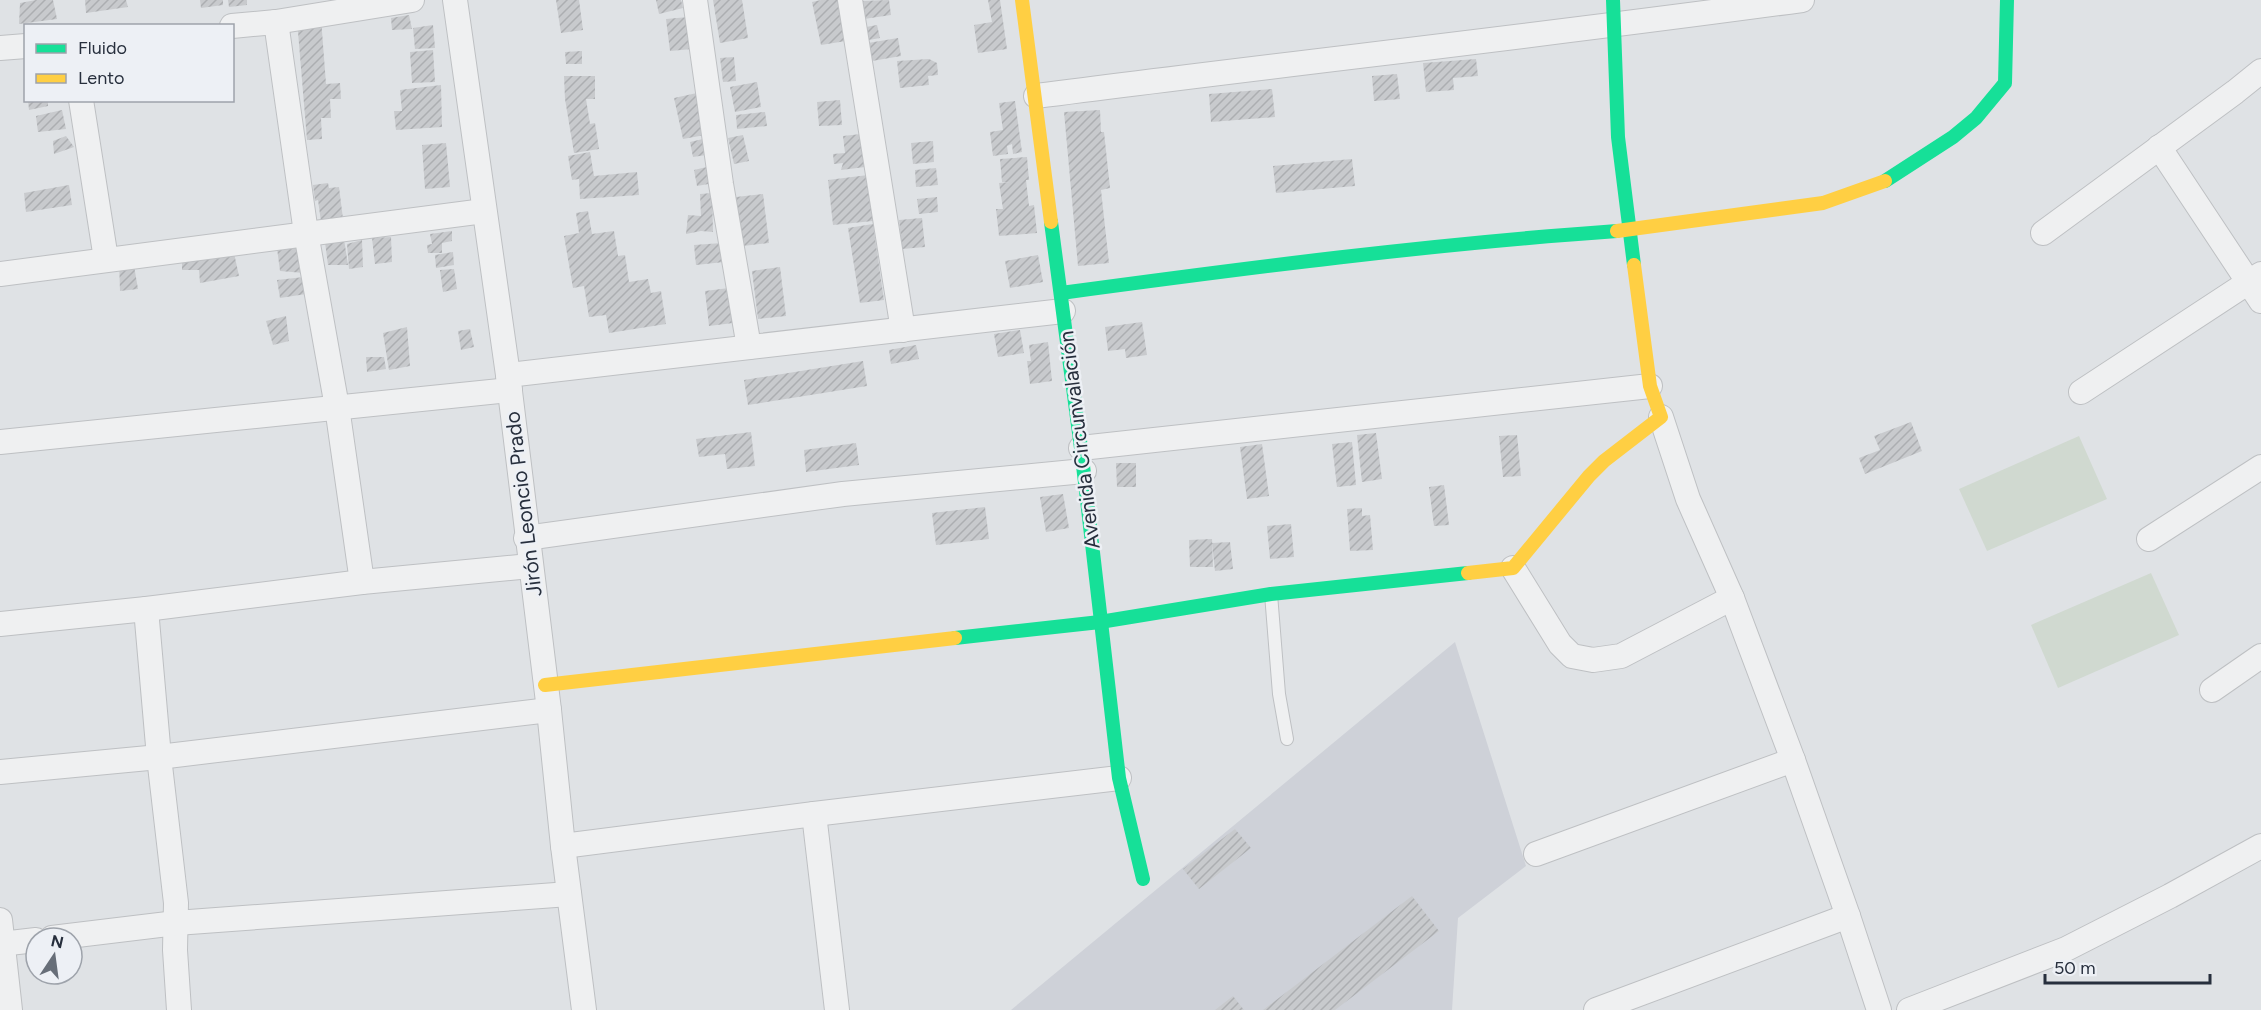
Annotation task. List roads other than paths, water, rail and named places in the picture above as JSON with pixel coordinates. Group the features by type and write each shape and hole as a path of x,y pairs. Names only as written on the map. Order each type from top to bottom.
{"street":[{"path":"234,26 276,22 412,0"},
{"name":"Jirón Leoncio Prado","path":"455,0 509,382 584,1010"},
{"path":"695,0 721,184 749,347"},
{"path":"850,0 903,330"},
{"name":"Avenida Circunvalación","path":"1022,0 1082,460 1119,778 1143,879"},
{"path":"1613,0 1618,137 1650,386 1688,499 1732,598 1793,760 1879,1010"},
{"path":"1036,96 1299,62 1614,26 1802,0"},
{"path":"0,442 337,407 749,347 903,330 1300,261 1491,240 1631,230 1823,203 1886,181 1953,137 1976,118 2005,83 2007,0"},
{"path":"276,22 306,233 337,407 362,582"},
{"path":"0,48 24,46"},
{"path":"2043,233 2261,71"},
{"path":"81,102 106,259"},
{"path":"2081,392 2257,286 2159,147"},
{"path":"0,274 484,211"},
{"path":"526,538 1082,460 1650,386"},
{"path":"545,685 1100,622 1271,594 1513,568 1589,476 1604,461 1662,417"},
{"path":"2149,538 2260,470"},
{"path":"0,624 146,609 362,582 530,566"},
{"path":"1513,568 1560,644 1572,656 1593,660 1621,656 1732,598"},
{"path":"146,609 159,757 176,903 175,950 179,1010"},
{"path":"2212,690 2260,659"},
{"path":"0,772 159,757 549,710"},
{"path":"1536,854 1793,760"},
{"path":"563,846 1119,778"},
{"path":"814,814 837,1010"},
{"path":"1909,1010 2066,949 2261,846"},
{"path":"84,934 176,923 569,894"},
{"path":"1596,1010 1848,916"},
{"path":"0,920 10,1010"},
{"path":"1,944 24,941"}],"lane":[{"path":"1271,594 1279,694 1287,739"}]}
